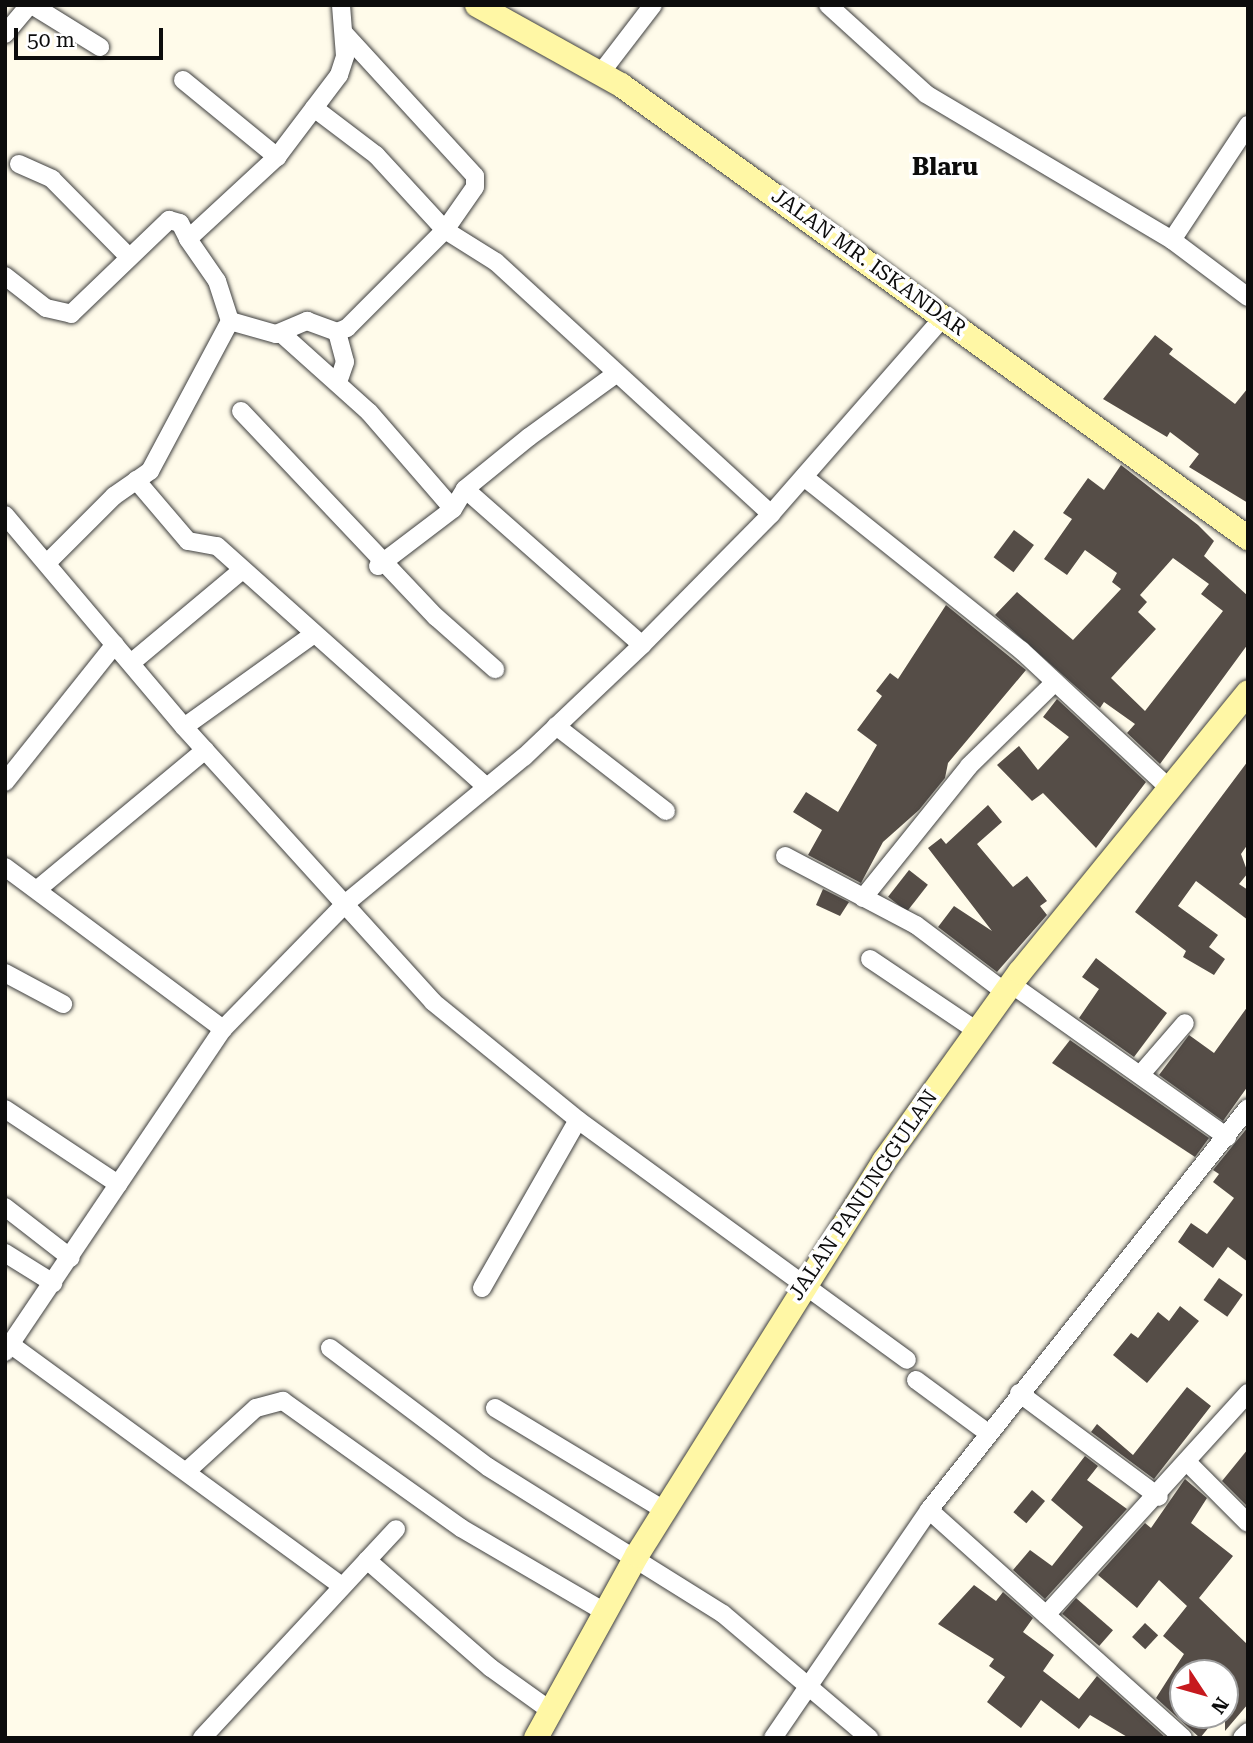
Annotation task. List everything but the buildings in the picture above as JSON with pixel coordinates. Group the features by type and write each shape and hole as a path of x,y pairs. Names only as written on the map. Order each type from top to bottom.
{"main road":[{"name":"JALAN MR. ISKANDAR","path":"477,5 600,74 944,316 1248,538"},
{"name":"JALAN PANUNGGULAN","path":"536,1738 637,1555 804,1283 1008,988 1167,786 1248,692"}],"street":[{"path":"5,34 30,5 100,47"},
{"path":"188,239 277,157 339,75 345,34 341,5"},
{"path":"600,74 653,5"},
{"path":"828,5 926,94 1172,240 1248,297"},
{"path":"337,332 445,230 477,179 345,34"},
{"path":"183,80 277,157"},
{"path":"314,108 376,155 445,230 495,262 613,376 771,514"},
{"path":"1172,240 1248,125"},
{"path":"19,164 52,179 128,256"},
{"path":"5,276 46,308 71,314 128,256 169,220 180,223 217,281 230,321 155,463 47,563"},
{"path":"342,1587 188,1470 8,1348 223,1030 346,903 487,787 642,645 771,514 944,316"},
{"path":"230,321 282,334 338,382 453,509"},
{"path":"282,334 307,321 337,332"},
{"path":"337,332 345,362 338,382"},
{"path":"381,564 453,509 465,489 613,376"},
{"path":"241,411 381,564 495,669"},
{"path":"804,477 1055,682 1167,786"},
{"path":"136,480 188,541 213,544 487,787"},
{"path":"465,489 642,645"},
{"path":"5,514 184,727 433,1002 579,1120 907,1360"},
{"path":"131,663 241,571"},
{"path":"184,727 314,634"},
{"path":"5,782 115,644"},
{"path":"863,898 969,766 1055,682"},
{"path":"556,726 666,811"},
{"path":"39,888 205,750"},
{"path":"785,856 916,925 1141,1074 1227,1137"},
{"path":"7,873 39,888 223,1030"},
{"path":"870,959 977,1031"},
{"path":"5,973 63,1004"},
{"path":"1141,1074 1185,1023"},
{"path":"774,1738 929,1510 1019,1393 1248,1108"},
{"path":"5,1109 118,1184"},
{"path":"482,1288 579,1120"},
{"path":"5,1207 71,1258"},
{"path":"5,1253 53,1283"},
{"path":"330,1348 488,1468 637,1555 812,1684 869,1738"},
{"path":"916,1380 988,1433"},
{"path":"1019,1393 1159,1497"},
{"path":"1046,1615 1159,1497 1248,1393"},
{"path":"188,1470 256,1408 283,1401 461,1528 605,1612"},
{"path":"495,1408 664,1510"},
{"path":"1189,1464 1248,1523"},
{"path":"929,1510 1183,1738"},
{"path":"202,1738 396,1529"},
{"path":"367,1560 491,1668 551,1711"},
{"path":"1243,1738 1248,1733"}],"district":[{"name":"Blaru","path":"945,168"}]}
